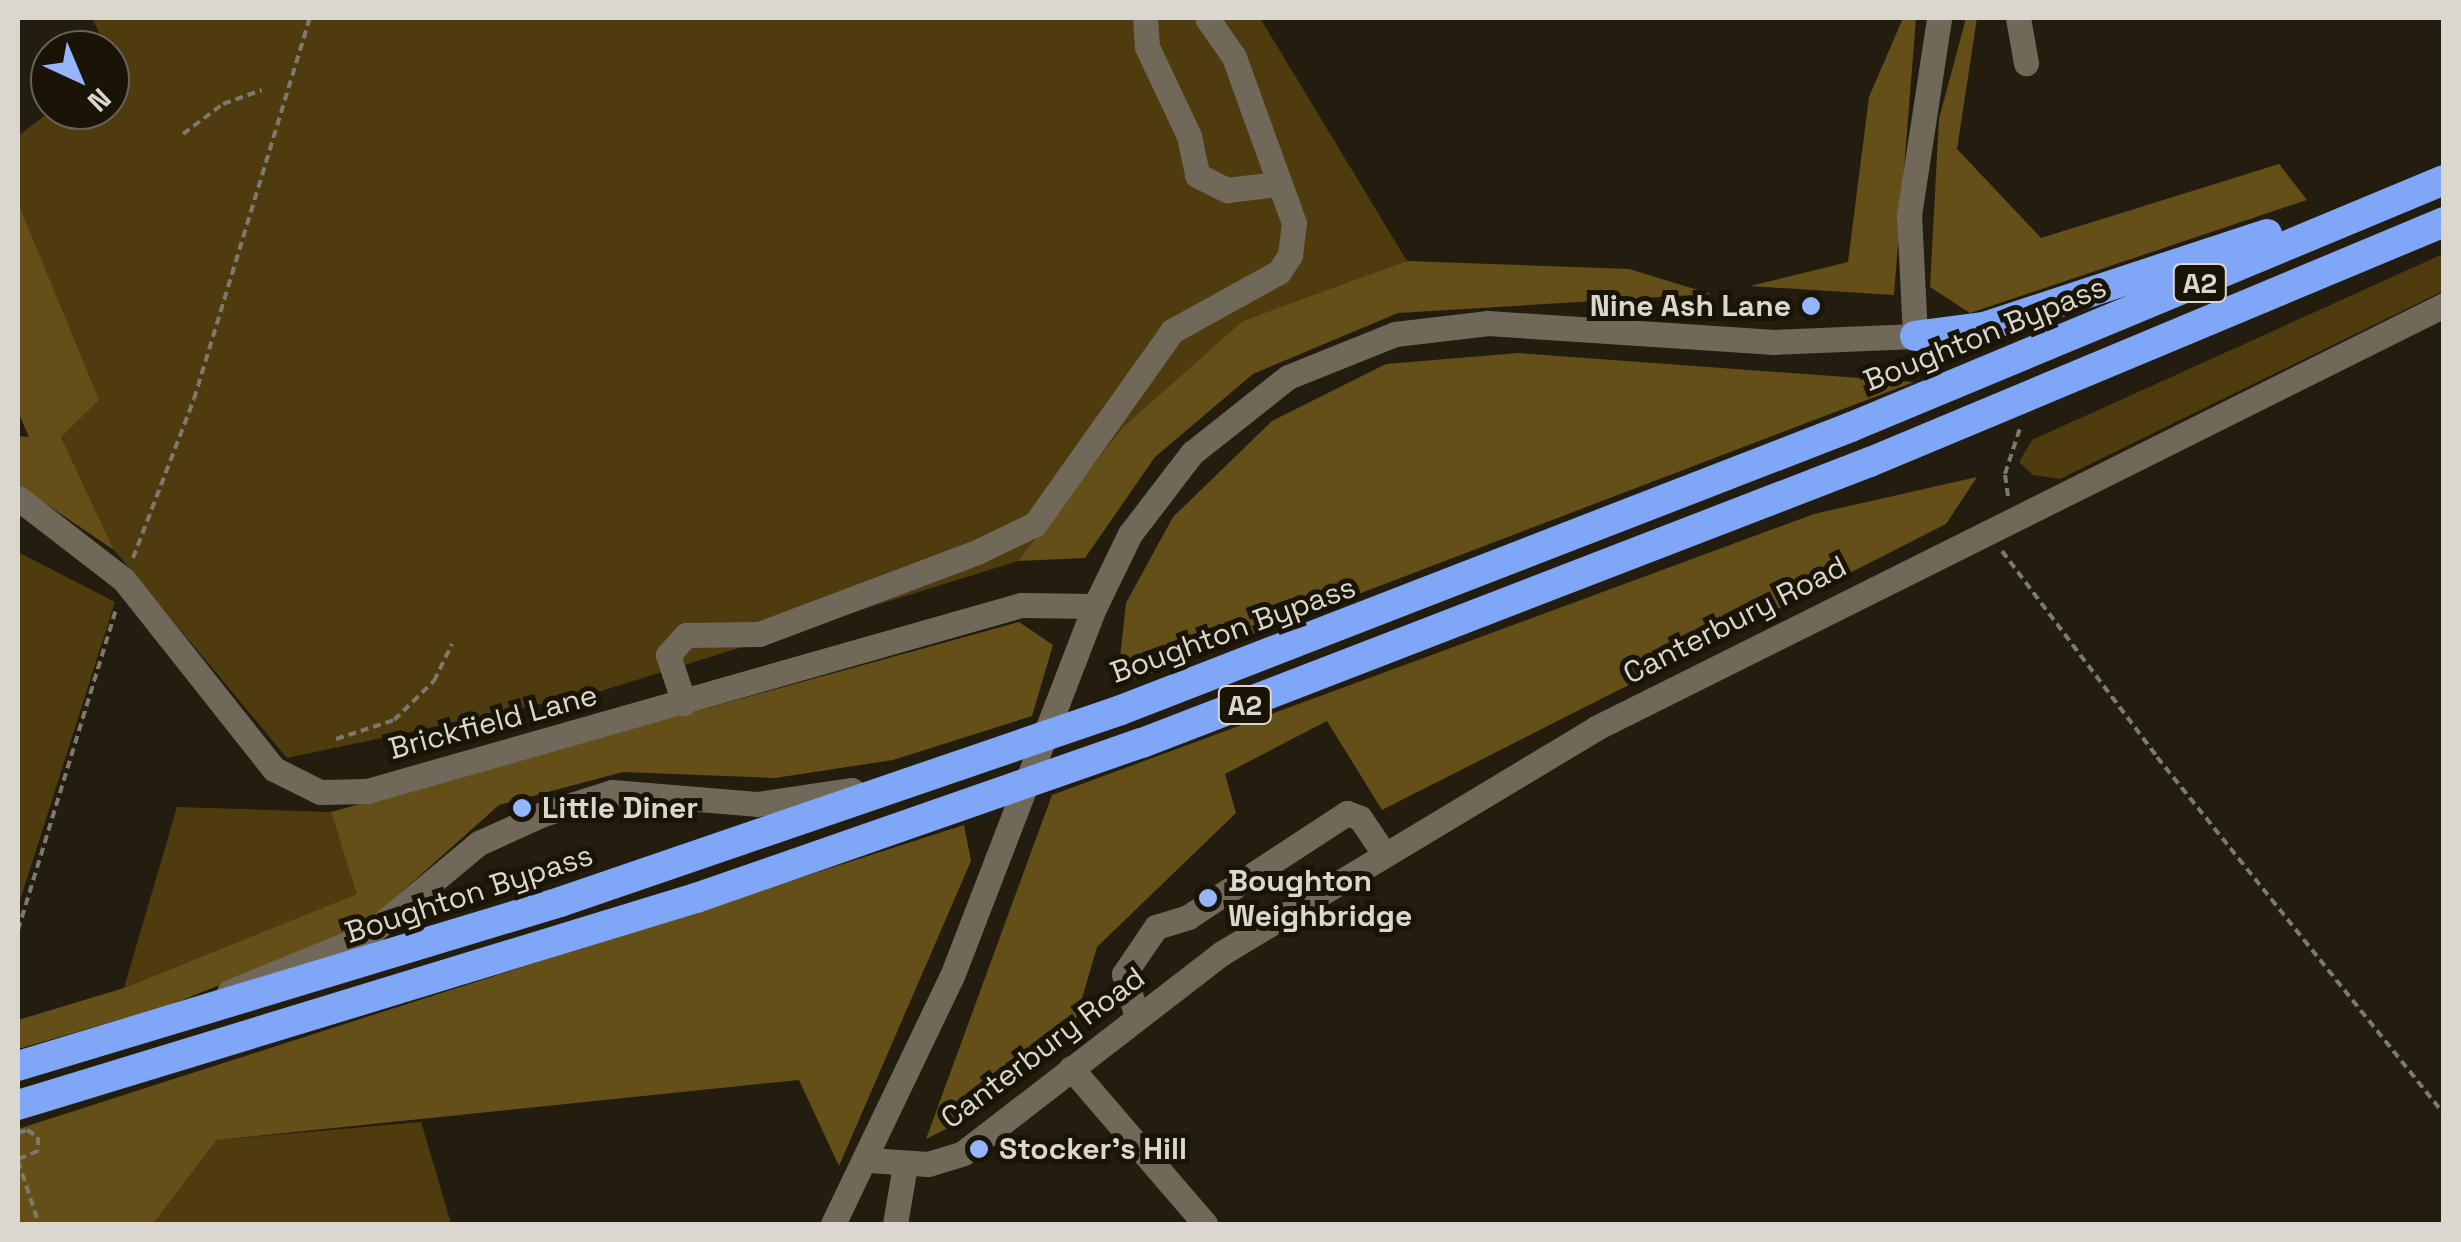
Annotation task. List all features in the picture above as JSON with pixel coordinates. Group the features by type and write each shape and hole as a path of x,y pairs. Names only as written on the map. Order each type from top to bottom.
{"highway":[{"path":"1915,336 1984,327 2056,306 2439,182"},
{"name":"Boughton Bypass","path":"18,1066 560,902 965,765 1709,484 2439,182"},
{"name":"A2","path":"18,1105 678,904 1142,743 1870,462 2444,222"}],"street":[{"path":"1145,18 1147,47 1189,136 1197,174 1227,190 1276,184"},
{"path":"684,703 668,656 686,636 759,634 978,552 1044,516 1172,331 1280,272 1290,255 1294,223 1276,184 1234,57 1207,18"},
{"path":"1915,336 1909,214 1938,18"},
{"path":"2018,18 2026,63"},
{"name":"Canterbury Road","path":"1915,336 1774,342 1488,323 1395,334 1344,350 1254,400 1192,453 1130,534 1094,606 990,878 869,1160 905,1165 963,1153 1222,953 1383,852 1596,728 2011,516 2444,304"},
{"name":"Brickfield Lane","path":"18,498 124,580 274,769 320,792 368,791 1021,605 1094,606"},
{"path":"172,1022 262,976 367,936 479,843 543,814 642,790 784,802 965,765"},
{"path":"1137,1017 1124,974 1156,927 1188,917 1347,813 1360,818 1383,852"},
{"path":"1071,1068 1205,1224"},
{"path":"833,1224 869,1160"},
{"path":"895,1224 905,1165"}],"path":[{"path":"18,930 124,580 194,399 310,18"},
{"path":"182,134 223,104 262,90"},
{"path":"2022,424 2006,474 2011,516 1999,546 2168,772 2444,1114"},
{"path":"336,739 394,720 434,682 452,644"},
{"path":"18,1133 38,1138 38,1151 18,1160 39,1224"}],"shaded area":[{"path":"92,18 1260,18 1407,261 1243,322 1122,428 1018,561 598,692 287,758 114,550 61,437 18,203 18,136 30,127 30,130 130,130 130,30 98,30"},
{"path":"1903,18 1916,18 1894,295 1750,286 1848,262 1869,97"},
{"path":"1966,18 1977,18 1957,149 2041,238 2279,164 2307,200 1970,313 1930,287 1939,119"},
{"path":"18,203 99,400 61,437 114,550 18,485 18,436 29,437 18,412"},
{"path":"2443,254 2443,291 2060,479 2033,475 2019,462 2032,440"},
{"path":"1407,261 1629,269 1711,294 1398,313 1253,374 1155,457 1085,558 1018,561 1122,428 1243,321"},
{"path":"1518,353 1914,382 1117,686 1126,603 1173,517 1272,421 1386,364"},
{"path":"1977,477 1946,524 1382,810 1327,721 1225,774 1236,813 1097,947 1073,1029 964,1120 926,1139 1052,795 1814,514"},
{"path":"18,552 115,602 18,907"},
{"path":"1019,622 1053,645 1032,716 893,760 775,778 623,772 499,805 361,928 170,1005 18,1049 18,1020 124,988 357,894 331,812"},
{"path":"177,807 331,812 358,894 124,988"},
{"path":"964,825 971,861 839,1166 799,1080 217,1140 153,1224 18,1224 18,1129"},
{"path":"421,1122 451,1223 153,1224 217,1140"}],"place":[{"name":"Nine Ash Lane","path":"1811,306"},
{"name":"Little Diner","path":"522,808"},
{"name":"Boughton Weighbridge","path":"1208,898"},
{"name":"Stocker's Hill","path":"979,1149"}]}
